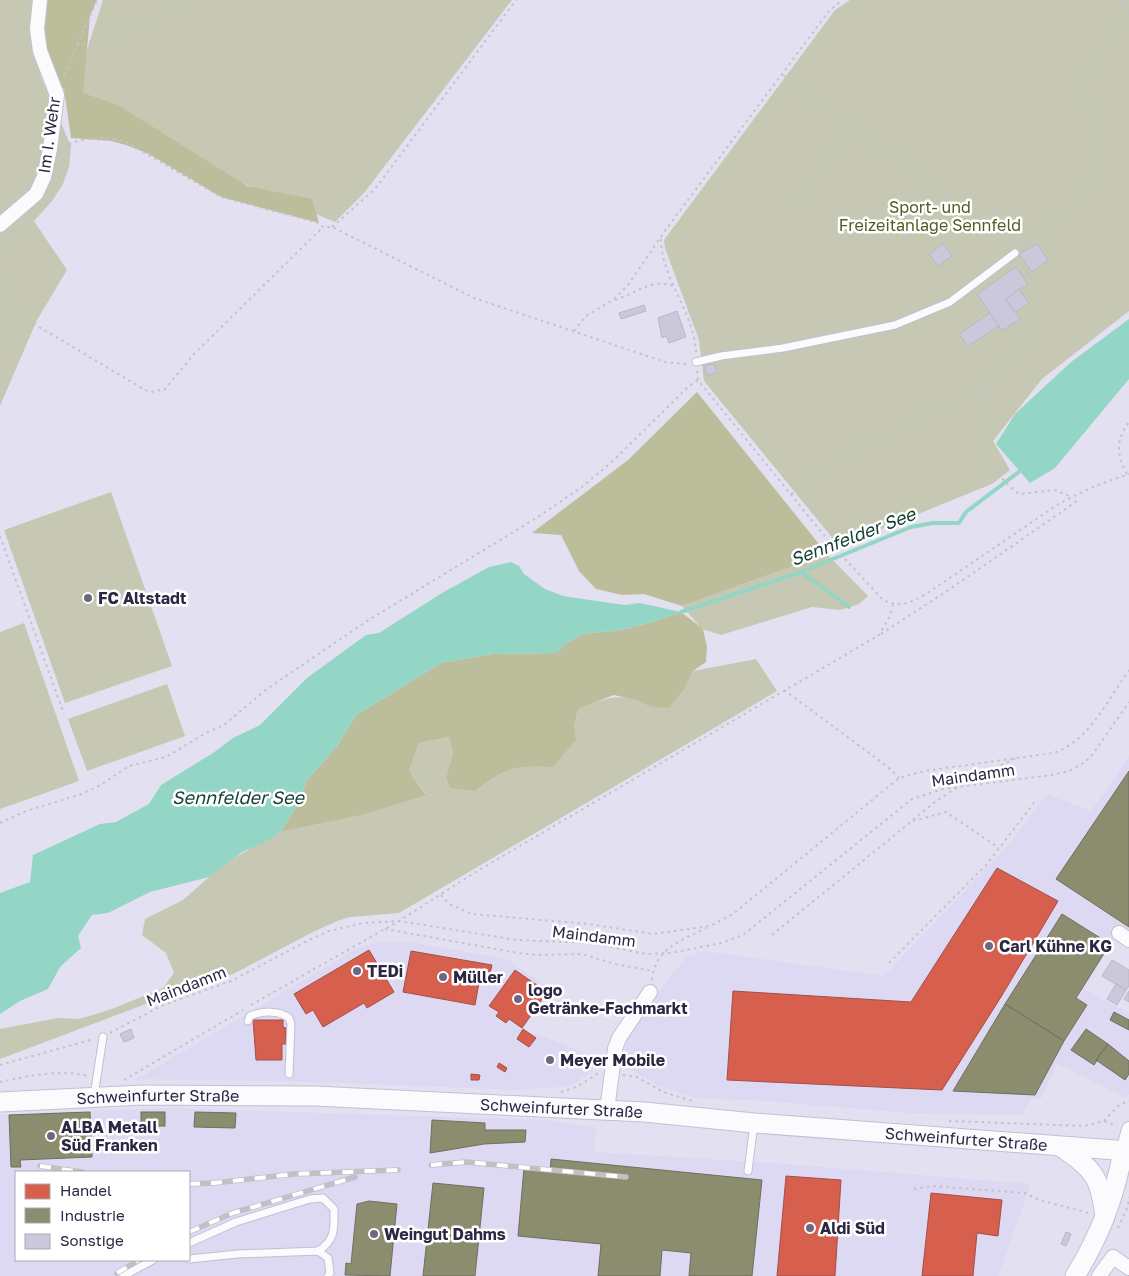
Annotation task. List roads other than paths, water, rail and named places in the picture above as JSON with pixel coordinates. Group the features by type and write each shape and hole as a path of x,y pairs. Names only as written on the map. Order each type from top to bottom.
{"main road":[{"name":"Schweinfurter Straße","path":"0,1102 95,1088 315,1096 607,1110 754,1124 1126,1151"},
{"path":"1060,1146 1085,1164 1095,1175 1101,1191 1094,1218 1095,1244 1075,1276"},
{"path":"1094,1218 1114,1193 1126,1151"}],"street":[{"name":"Im I. Wehr","path":"0,225 36,194 44,177 56,104 55,89 40,51 37,29 40,0"},
{"path":"607,1110 615,1049 619,1038 650,992"},
{"path":"1126,1151 1129,1130"},
{"path":"1099,1276 1113,1257 1129,1268"}],"lane":[{"path":"696,362 721,356 783,348 895,325 950,302 1015,253"},
{"path":"248,1021 250,1016 258,1012 280,1013 289,1018 291,1024 289,1074"},
{"path":"95,1088 102,1037"},
{"path":"748,1171 754,1124"},
{"path":"190,1243 236,1222 310,1199 323,1198 334,1209 334,1232 328,1245 318,1251 238,1254 190,1259"},
{"path":"318,1251 328,1258 330,1273 328,1276"},
{"path":"123,1276 151,1261"}],"water":[{"path":"1129,319 1129,379 1055,468 1030,483 996,444 1015,414 1071,362"},
{"name":"Sennfelder See","path":"511,562 519,566 524,574 545,589 563,596 624,605 640,603 681,612 653,622 581,636 573,639 556,653 492,654 441,663 356,715 337,746 307,780 297,806 280,832 263,843 242,852 209,877 150,892 108,913 92,915 78,936 81,948 60,967 48,989 20,1001 0,1014 0,893 30,882 33,855 100,824 116,822 149,804 161,785 213,753 233,738 260,725 307,678 366,635 379,633 442,593 489,567"}],"waterway":[{"name":"Sennfelder See","path":"681,612 801,572 911,527 933,523 959,523 966,512 1020,471"},
{"path":"801,572 849,607"}],"railway":[{"path":"431,1165 466,1162 626,1177"},
{"path":"40,1166 75,1171"},
{"path":"190,1184 294,1174 398,1170"},
{"path":"190,1232 233,1213 355,1177"},
{"path":"117,1273 137,1261"}],"place":[{"name":"FC Altstadt","path":"88,598"},
{"name":"Carl Kühne KG","path":"989,946"},
{"name":"TEDi","path":"357,971"},
{"name":"Müller","path":"443,977"},
{"name":"logo Getränke-Fachmarkt","path":"518,999"},
{"name":"Meyer Mobile","path":"550,1060"},
{"name":"ALBA Metall Süd Franken","path":"51,1136"},
{"name":"Aldi Süd","path":"810,1228"},
{"name":"Weingut Dahms","path":"374,1234"}],"park label":[{"name":"Sport- und Freizeitanlage Sennfeld","path":"930,216"}]}
